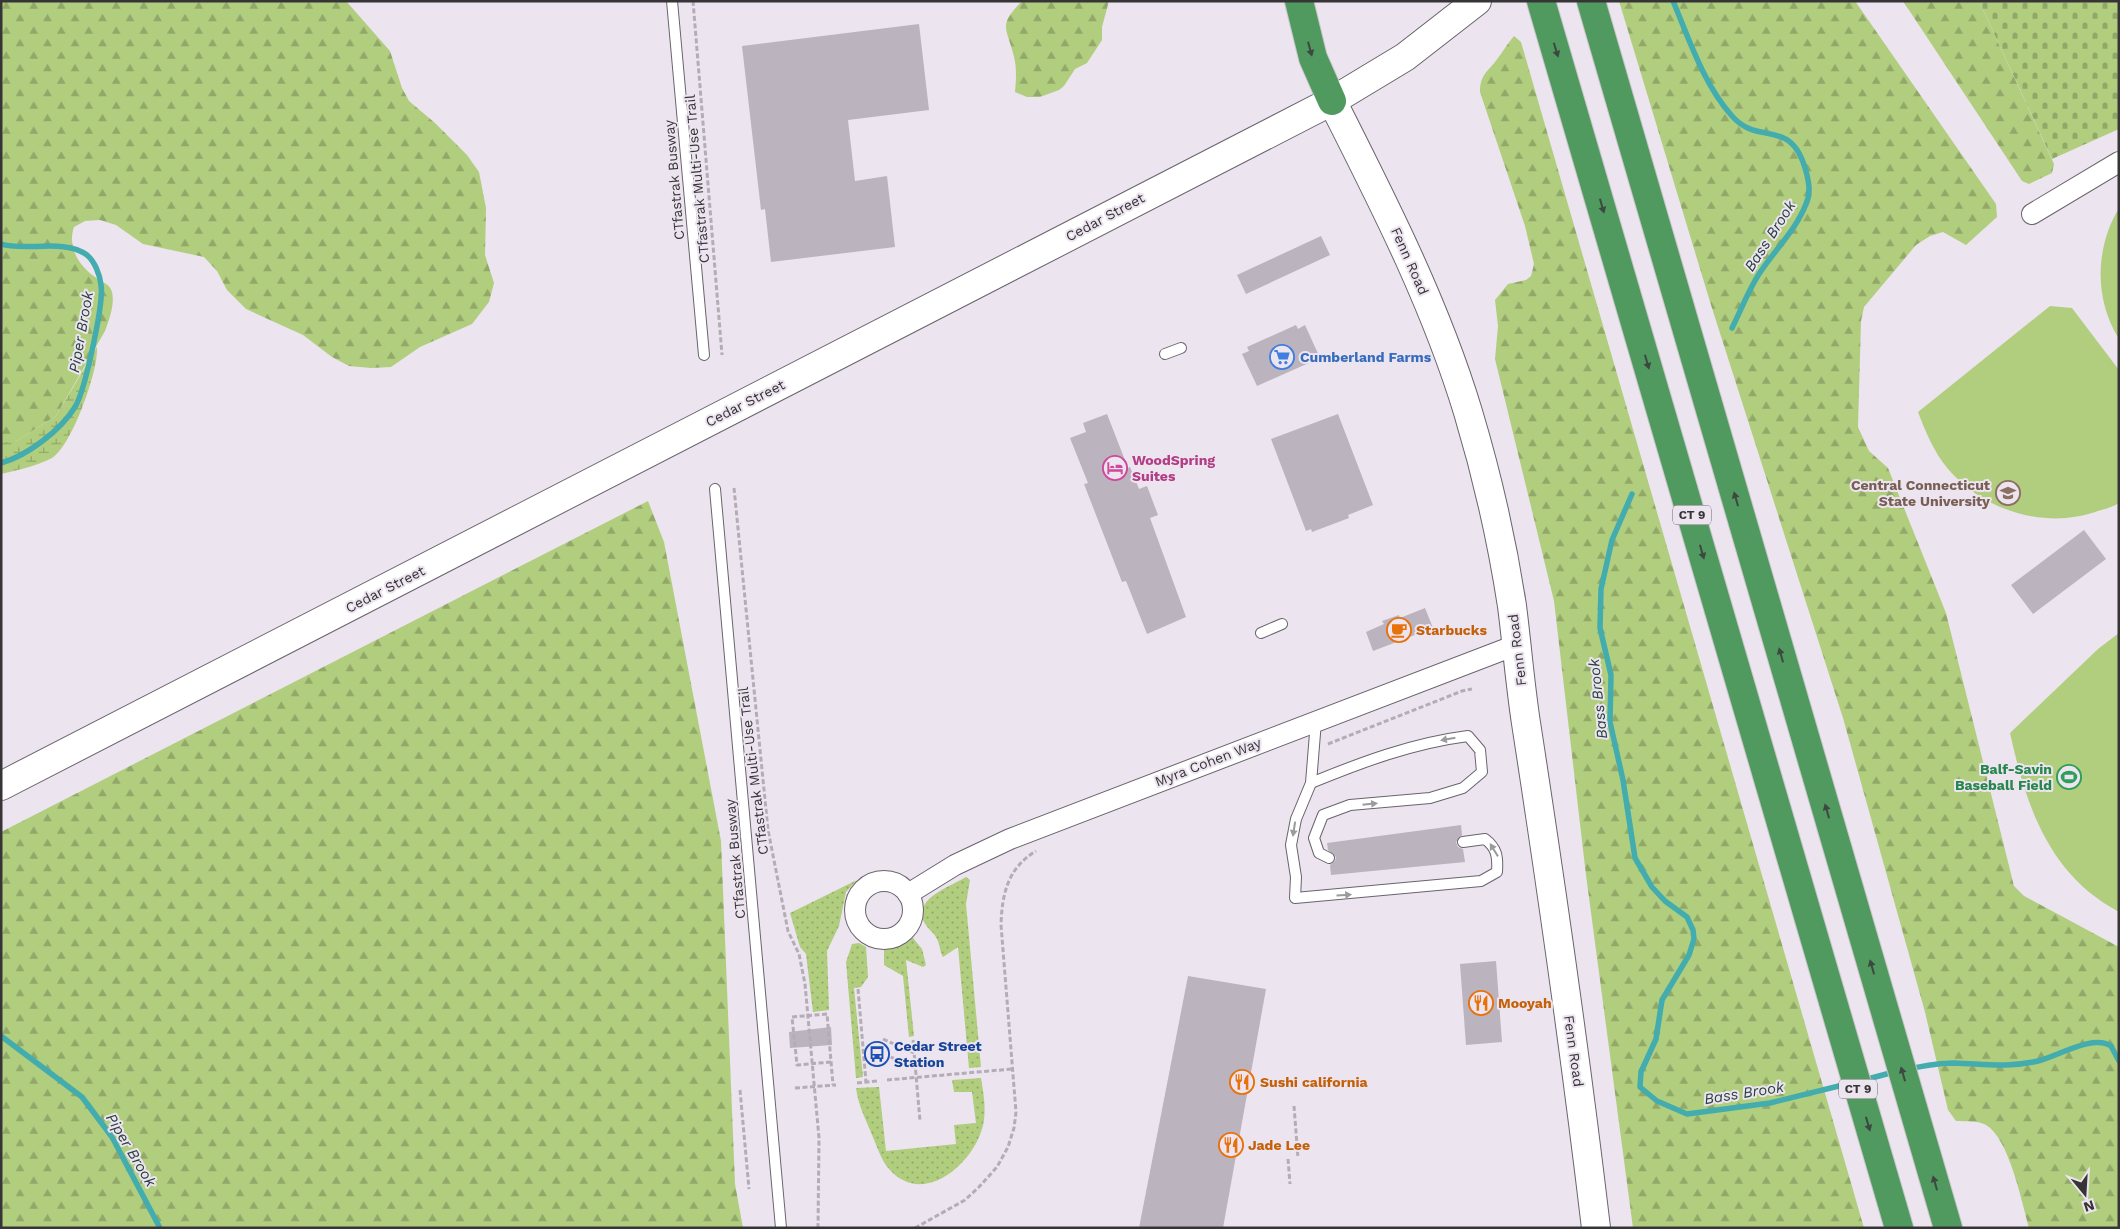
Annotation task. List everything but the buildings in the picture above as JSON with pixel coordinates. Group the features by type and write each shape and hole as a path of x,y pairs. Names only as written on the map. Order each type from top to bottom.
{"highway":[{"path":"1299,1 1313,58 1332,101"},
{"path":"1590,1 1948,1228"},
{"name":"CT 9","path":"1541,2 1899,1228"}],"main road":[{"name":"Cedar Street","path":"1,786 1332,101 1405,57 1477,1"},
{"name":"Fenn Road","path":"1332,101 1376,188 1437,324 1462,391 1487,481 1510,598 1566,994 1596,1228"}],"street":[{"path":"2032,214 2119,162"},
{"name":"Myra Cohen Way","path":"908,894 955,865 1010,839 1516,645"}],"lane":[{"name":"CTfastrak Busway","path":"672,1 704,355"},
{"path":"1165,354 1181,348"},
{"name":"CTfastrak Busway","path":"715,488 781,1228"},
{"path":"1261,633 1282,624"},
{"path":"1316,721 1311,784 1296,819 1291,845 1296,877 1295,898 1481,881 1497,872 1498,857 1493,845 1485,840 1463,842"},
{"path":"1311,784 1394,751 1445,739 1468,736 1480,750 1482,772 1463,788 1430,798 1350,806 1323,815 1314,838 1319,853 1329,858"}],"path":[{"name":"CTfastrak Multi-Use Trail","path":"693,1 722,355"},
{"name":"CTfastrak Multi-Use Trail","path":"734,488 768,830 788,931 799,954 806,984 811,1064 819,1138 818,1228"},
{"path":"1314,748 1472,689"},
{"path":"915,1228 964,1200 997,1167 1008,1148 1014,1128 1016,1112 1001,924 1002,898 1012,874 1026,857 1042,848"},
{"path":"858,989 866,1082"},
{"path":"795,1088 835,1085 827,1014 792,1017 797,1065 831,1062"},
{"path":"883,1039 914,1053"},
{"path":"912,1040 920,1121"},
{"path":"884,1054 915,1068"},
{"path":"887,1080 1012,1069"},
{"path":"857,1083 877,1081"},
{"path":"740,1090 749,1189"},
{"path":"1294,1106 1298,1158"},
{"path":"1288,1159 1290,1184"}],"green space":[{"path":"1,1 346,1 390,51 402,88 409,101 435,123 467,155 479,172 486,208 485,255 494,283 489,302 472,324 420,347 391,367 349,366 332,357 303,335 246,309 227,290 217,271 204,257 143,244 116,225 100,220 85,221 74,227 72,234 73,249 79,262 89,273 111,289 113,297 112,307 105,331 56,416 15,442 1,442"},
{"path":"1022,1 1109,1 1102,27 1102,40 1087,63 1075,69 1064,86 1059,90 1040,97 1027,97 1015,92 1016,66 1006,28 1009,16"},
{"path":"1619,1 1855,1 1996,204 1997,217 1966,245 1943,232 1930,236 1916,245 1864,307 1861,321 1858,427 1869,451 1888,468 1946,613 2014,886 2024,896 2119,947 2119,1228 2029,1228 2008,1157 1994,1132 1983,1123 1956,1121 1948,1110 1925,1012 1843,718 1711,305"},
{"path":"1903,1 1979,1 2054,164 2052,173 2029,184 2022,181"},
{"path":"1979,1 2119,1 2119,129 2052,159"},
{"path":"1514,36 1521,42 1864,1228 1633,1228 1586,875 1554,601 1495,359 1498,326 1495,300 1508,284 1526,280 1531,276 1534,264 1525,226 1480,92 1484,75"},
{"path":"2119,208 2119,339 2105,307 2101,274 2105,240"},
{"path":"2050,306 2072,308 2119,370 2119,503 2109,508 2078,516 2058,518 2037,517 2017,513 1979,496 1963,484 1948,469 1934,449 1918,412"},
{"path":"97,347 94,372 83,406 68,439 60,451 52,458 40,463 1,474 1,442 15,442 56,416"},
{"path":"648,501 664,542 721,841 735,1184 743,1228 1,1228 1,832"},
{"name":"Balf-Savin Baseball Field","path":"2119,633 2119,912 2095,897 2075,879 2058,858 2044,836 2024,787 2010,733 2098,649"},
{"path":"966,877 970,880 966,904 981,1067 969,1068 958,947 943,957 936,937 923,920 922,912 924,905 929,899"},
{"path":"857,880 846,892 839,926 827,951 829,1010 813,1012 806,954 800,947 790,913"},
{"path":"913,938 922,949 926,965 923,967 906,960 914,1036 909,1037 903,976 884,965 884,949"},
{"path":"859,943 866,947 868,977 861,987 854,988 863,1077 856,1078 846,962 852,944"},
{"path":"981,1078 984,1120 980,1135 972,1150 961,1163 948,1174 934,1182 918,1184 903,1180 889,1169 881,1157 865,1118 858,1100 856,1088 879,1087 886,1151 956,1144 954,1125 976,1123 972,1092 954,1092 952,1080"}],"waterway":[{"name":"Bass Brook","path":"1673,1 1705,76 1722,104 1742,125 1753,130 1774,134 1792,144 1800,154 1808,180 1809,196 1802,214 1755,280 1732,328"},
{"name":"Piper Brook","path":"1,244 21,247 56,246 78,250 87,255 95,265 100,281 101,295 97,327 84,384 75,407 69,416 42,441 22,455 1,463"},
{"name":"Bass Brook","path":"1632,494 1612,540 1601,589 1600,628 1611,675 1610,722 1623,780 1635,858 1652,887 1665,901 1687,917 1693,930 1694,939 1689,955 1662,1000 1656,1039 1641,1072 1640,1087 1657,1101 1687,1114 1770,1103 1851,1083"},
{"name":"Piper Brook","path":"1,1036 82,1097 112,1137 160,1228"},
{"name":"Bass Brook","path":"1908,1069 1948,1063 1996,1065 2027,1063 2038,1061 2085,1044 2095,1043 2104,1043 2111,1046 2119,1061"},
{"name":"Bass Brook","path":"1864,1080 1894,1072"}],"place":[{"name":"Cumberland Farms","path":"1282,357"},
{"name":"WoodSpring Suites","path":"1115,468"},
{"name":"Central Connecticut State University","path":"2008,493"},
{"name":"Starbucks","path":"1399,630"},
{"name":"Balf-Savin Baseball Field","path":"2069,777"},
{"name":"Mooyah","path":"1481,1003"},
{"name":"Cedar Street Station","path":"877,1054"},
{"name":"Sushi california","path":"1242,1082"},
{"name":"Jade Lee","path":"1231,1145"}]}
